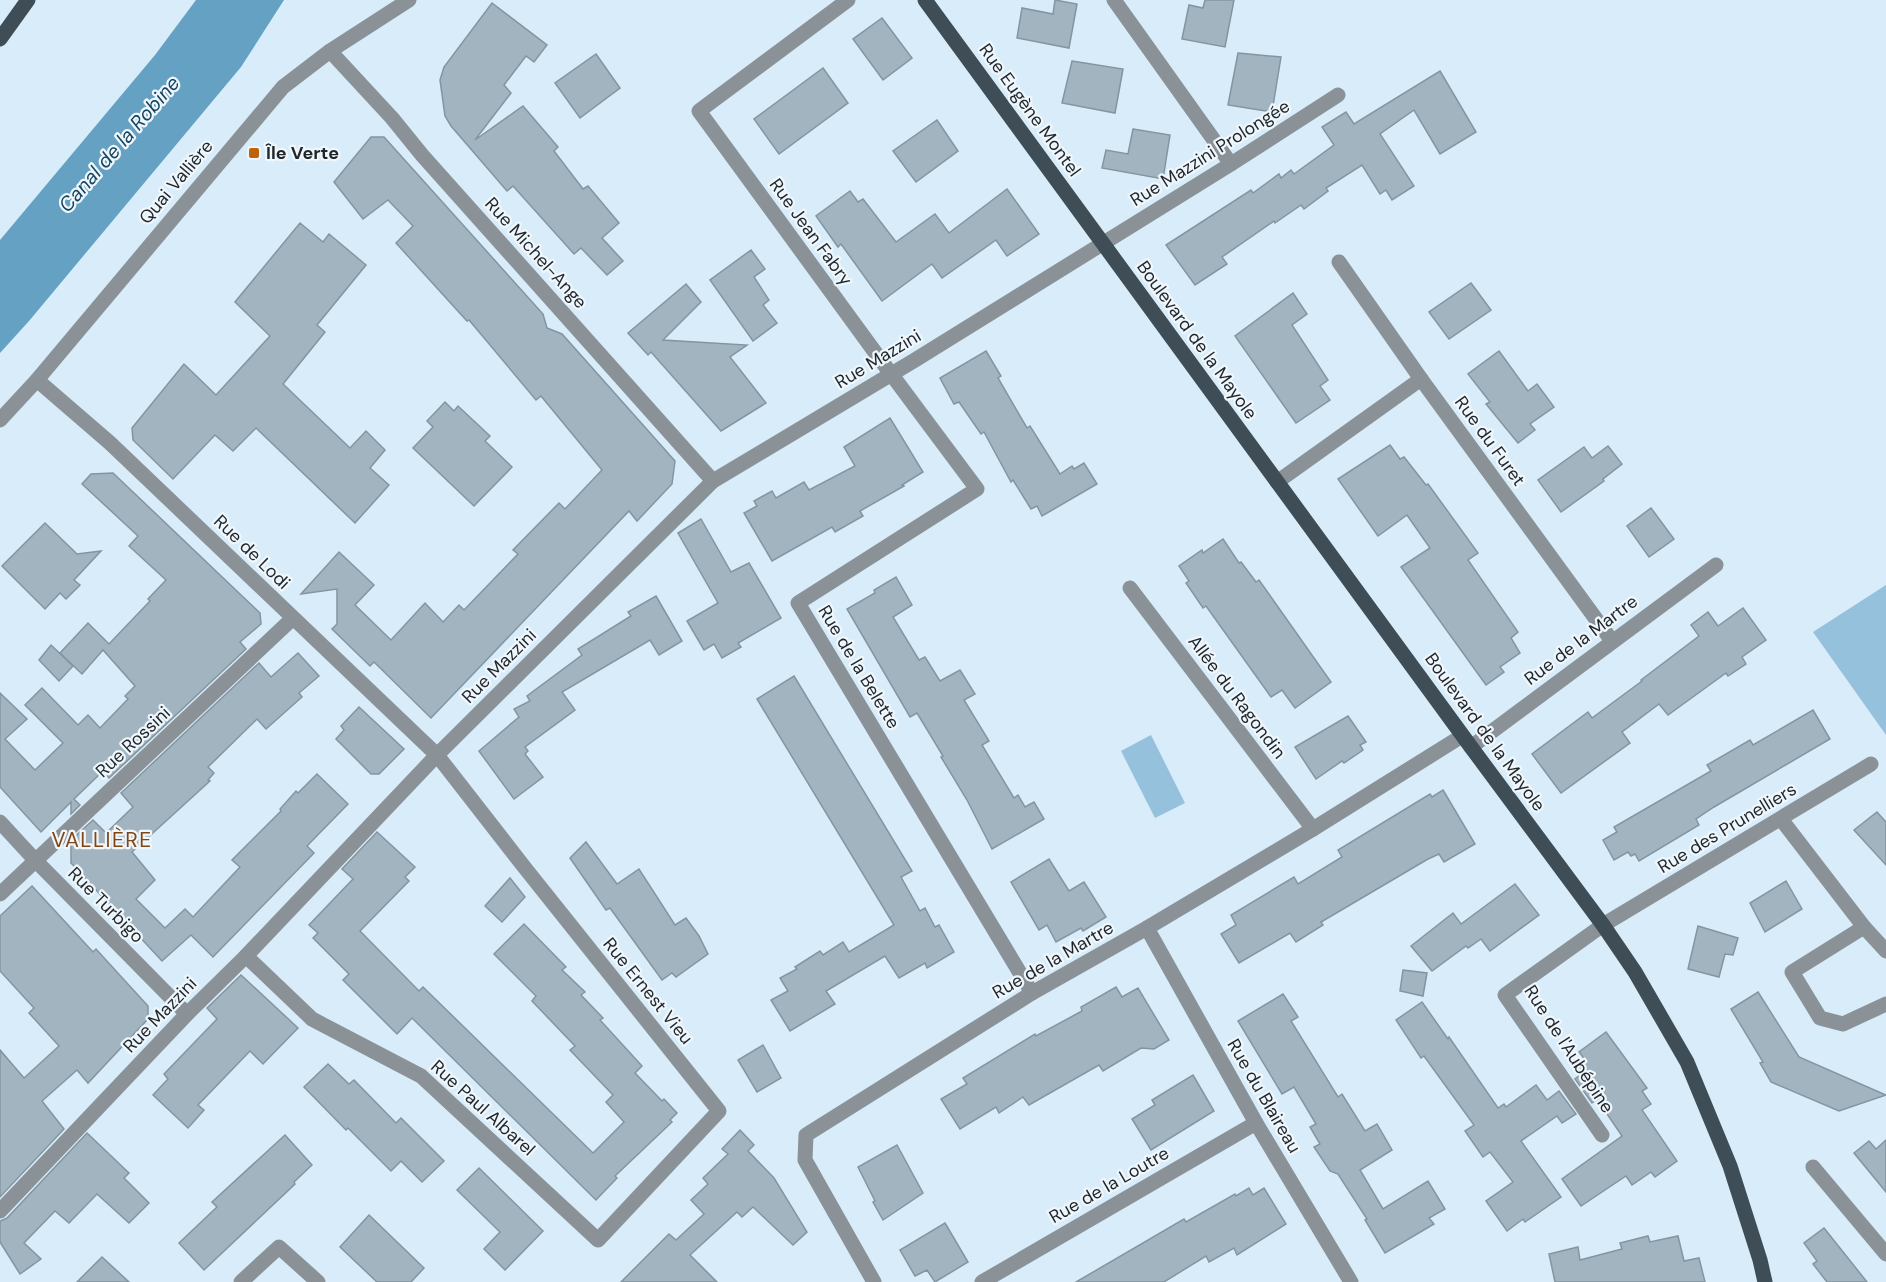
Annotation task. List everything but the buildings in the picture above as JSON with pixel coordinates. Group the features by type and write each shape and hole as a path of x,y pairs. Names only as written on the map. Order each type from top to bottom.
{"main road":[{"path":"0,39 28,0"},
{"name":"Rue Eugène Montel","path":"925,0 1102,243"},
{"name":"Boulevard de la Mayole","path":"1102,243 1603,925 1635,972 1687,1062 1730,1166 1765,1282"}],"street":[{"name":"Quai Vallière","path":"0,420 37,380 283,87 330,51 409,0"},
{"name":"Rue Jean Fabry","path":"849,0 699,111 891,375"},
{"path":"1114,0 1231,164"},
{"name":"Rue Michel-Ange","path":"330,51 713,481"},
{"name":"Rue Mazzini Prolongée","path":"1102,243 1338,95"},
{"name":"Rue Mazzini","path":"0,1211 437,755 713,481 891,375 1102,243"},
{"name":"Rue du Furet","path":"1339,262 1421,379 1612,641"},
{"name":"Rue de la Belette","path":"891,375 977,489 798,603 1032,993"},
{"path":"1277,482 1421,379"},
{"name":"Rue de Lodi","path":"37,380 86,422 437,755"},
{"name":"Rue de la Martre","path":"874,1282 805,1160 806,1135 1032,993 1467,742 1716,565"},
{"name":"Allée du Ragondin","path":"1130,588 1314,829"},
{"name":"Rue Rossini","path":"0,894 292,618"},
{"name":"Rue Ernest Vieu","path":"437,755 719,1111 598,1240"},
{"name":"Rue des Prunelliers","path":"1603,925 1871,764"},
{"path":"1781,819 1864,927 1886,951"},
{"name":"Rue Turbigo","path":"0,822 187,1014"},
{"name":"Rue de l'Aubépine","path":"1602,1135 1505,995 1603,925"},
{"path":"1864,927 1792,972 1820,1018 1843,1024 1886,1004"},
{"name":"Rue du Blaireau","path":"1147,928 1256,1123 1351,1282"},
{"name":"Rue Paul Albarel","path":"246,956 312,1019 422,1076 598,1240"},
{"name":"Rue de la Loutre","path":"982,1282 1256,1123"},
{"path":"1813,1167 1886,1254"},
{"path":"241,1282 279,1247 318,1282"}],"shaded area":[{"path":"1886,585 1886,735 1813,632"},
{"path":"1151,735 1185,803 1155,818 1121,751"}],"water":[{"name":"Canal de la Robine","path":"196,0 284,0 241,67 0,353 0,240 155,55"}],"place":[{"name":"Île Verte","path":"254,153"}],"district":[{"name":"VALLIÈRE","path":"102,840"}]}
